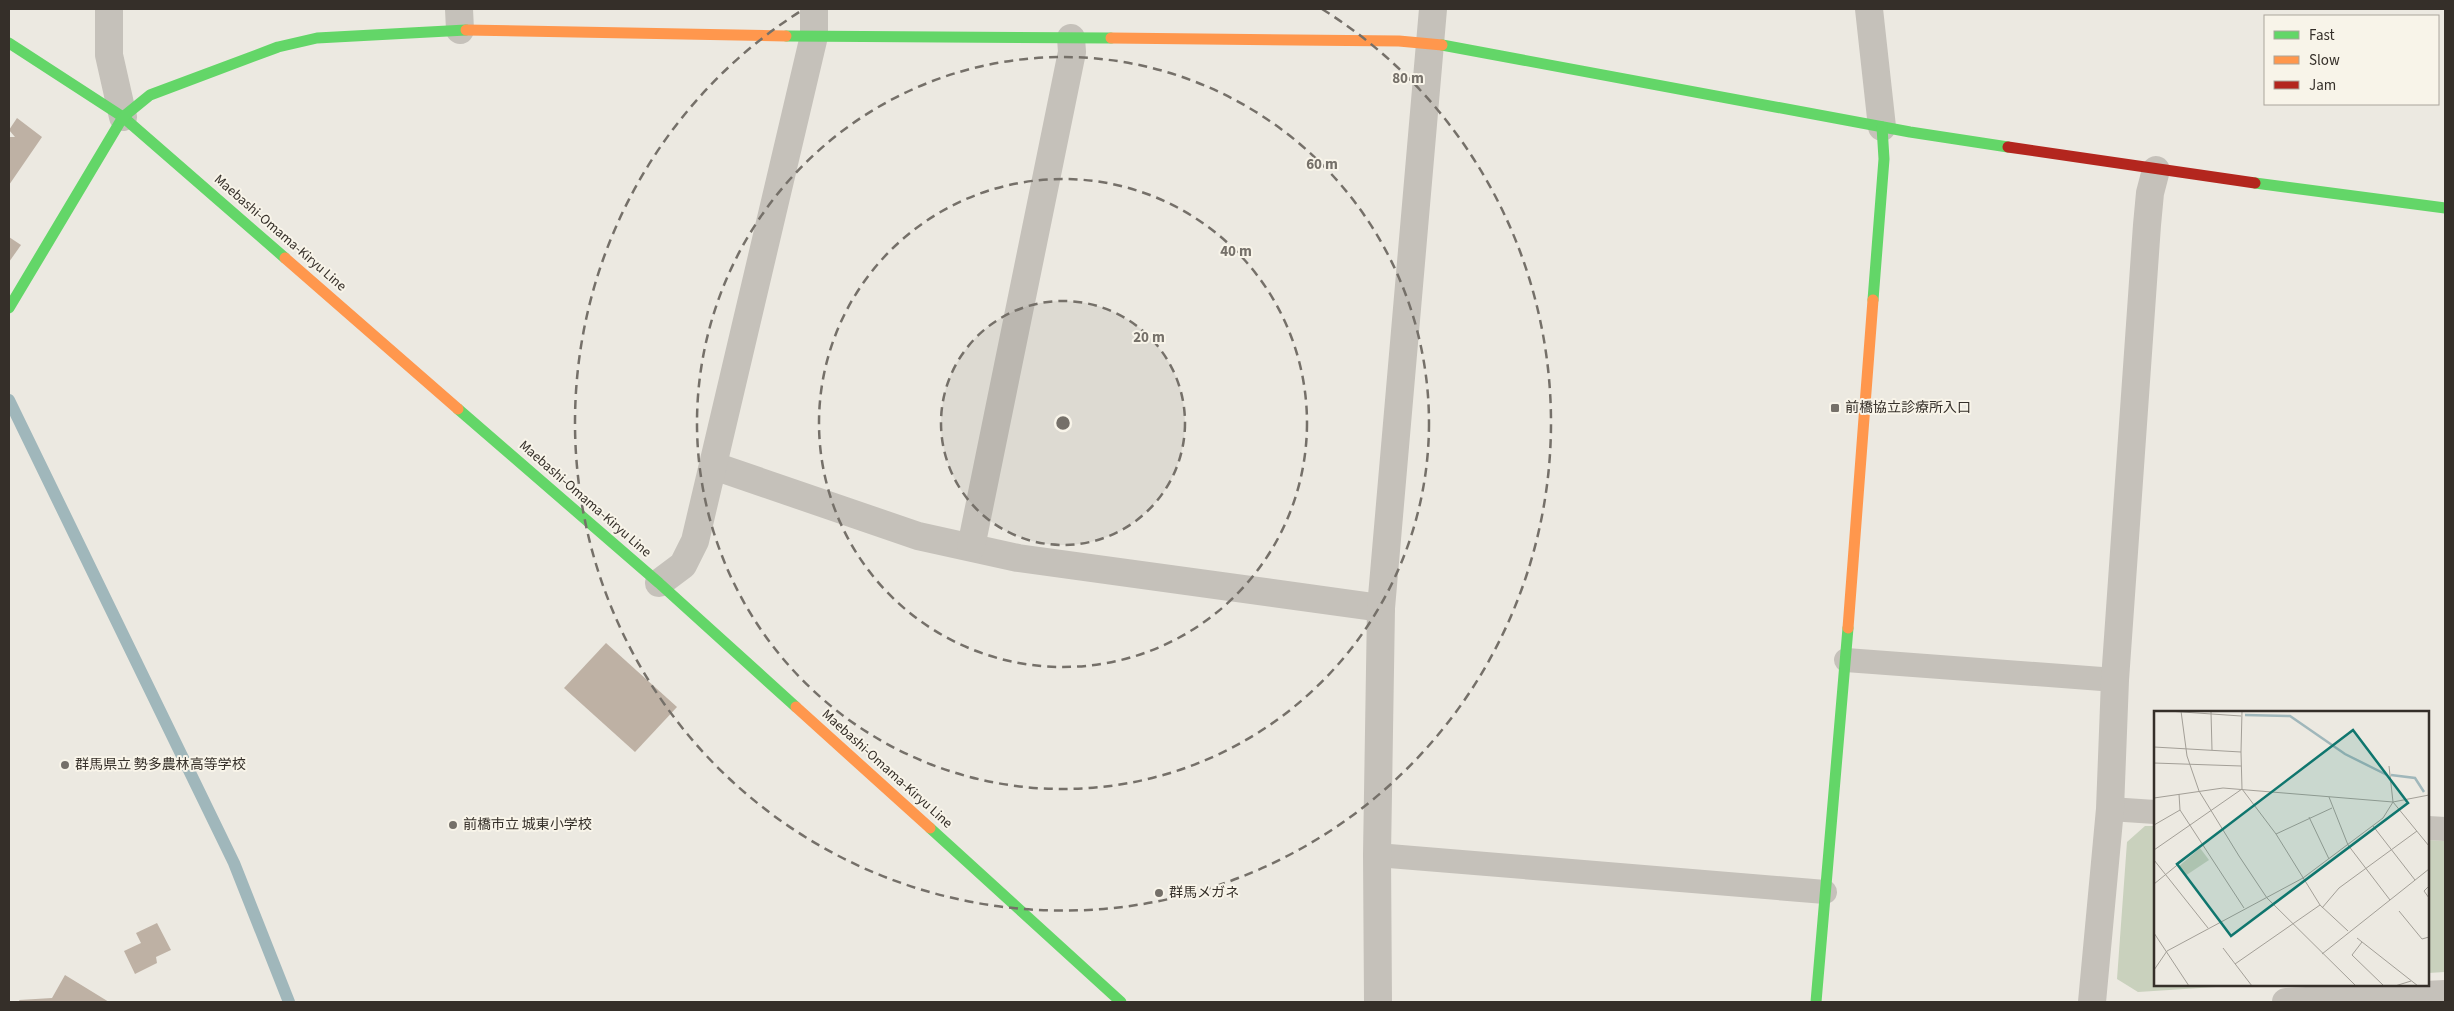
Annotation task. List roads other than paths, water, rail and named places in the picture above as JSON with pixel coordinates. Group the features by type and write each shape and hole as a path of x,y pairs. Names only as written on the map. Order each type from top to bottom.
{"street":[{"path":"109,9 109,55 124,117"},
{"path":"659,583 683,565 695,541 814,36 814,9"},
{"path":"1378,1002 1377,855 1381,608 1433,9"},
{"path":"1816,1002 1846,660 1884,159 1869,9"},
{"path":"9,308 124,117 150,95 278,47 318,38 460,19 814,36 1400,41 1430,44 1882,127 2156,170 2445,208"},
{"path":"970,548 1070,62 1071,38"},
{"name":"Maebashi-Omama-Kiryu Line","path":"9,43 124,117 659,583 1121,1002"},
{"path":"2092,1002 2110,809 2115,680 2148,217 2150,193 2156,170"},
{"path":"714,466 918,536 970,548 1018,558 1381,608"},
{"path":"2286,1002 2445,994"}],"lane":[{"path":"1846,660 2115,680"},
{"path":"2110,809 2154,812"},
{"path":"2429,828 2445,828"},
{"path":"1377,855 1825,892"}],"waterway":[{"path":"9,400 234,863 289,1002"}],"place":[{"name":"前橋協立診療所入口","path":"1835,408"},
{"name":"群馬県立 勢多農林高等学校","path":"65,765"},
{"name":"前橋市立 城東小学校","path":"453,825"},
{"name":"群馬メガネ","path":"1159,893"}]}
